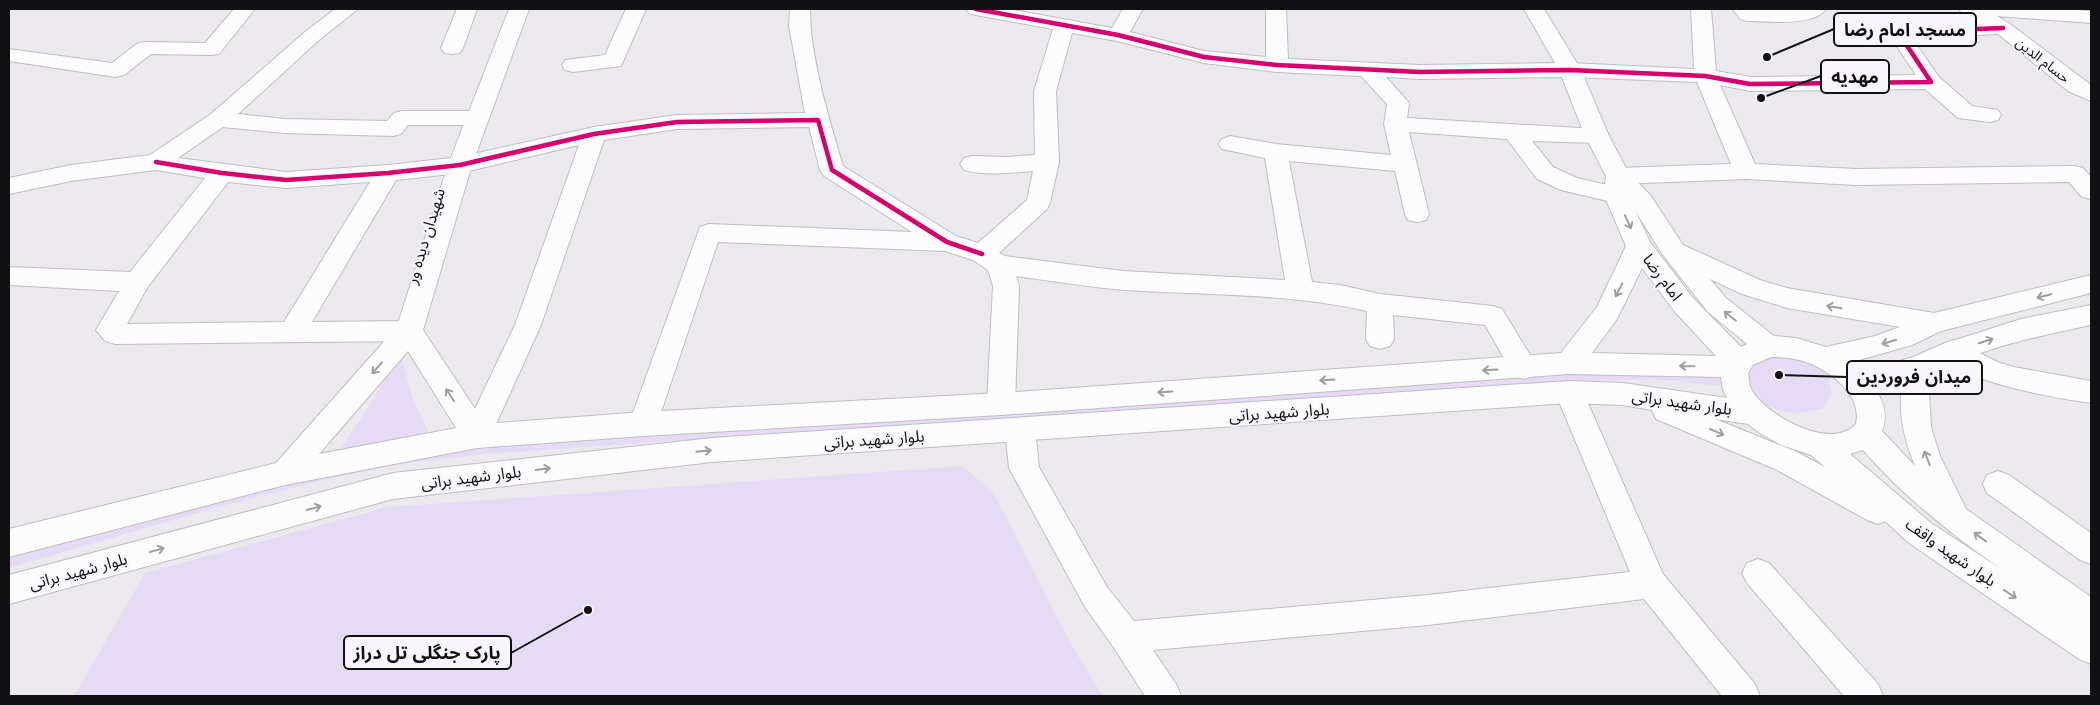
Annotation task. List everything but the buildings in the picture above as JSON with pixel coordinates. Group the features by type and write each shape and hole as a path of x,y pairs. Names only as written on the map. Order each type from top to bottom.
{"street":[{"path":"9,56 116,70 146,48 211,49 245,9"},
{"path":"156,162 219,119 312,36 348,9"},
{"path":"452,48 467,9"},
{"name":"شهیدان دیده ور","path":"286,473 409,331 460,165 519,9"},
{"path":"573,65 613,61 636,9"},
{"path":"800,9 799,26 818,120 832,170 947,242 990,260 1123,280 1300,290 1340,294 1380,304 1493,316 1524,368"},
{"path":"976,9 1118,35 1204,56 1277,65 1420,72 1570,70 1705,76 1750,84 1931,82"},
{"path":"1118,35 1133,9"},
{"path":"1276,9 1277,65"},
{"name":"امام رضا","path":"1534,9 1570,70 1617,185 1639,246 1684,305 1737,365"},
{"path":"1702,9 1705,76 1746,171"},
{"path":"1743,9 1747,15 1801,15 1816,9"},
{"name":"حسام الدین","path":"1969,9 2003,28 2086,89"},
{"path":"1987,9 2091,17"},
{"path":"990,260 1038,203 1047,162 1045,91 1064,26"},
{"path":"1990,115 1966,113 1931,82 1898,32 2003,28"},
{"path":"1368,70 1398,103 1395,124 1417,214"},
{"path":"219,119 284,126 393,129 402,118 477,118"},
{"path":"9,186 71,173 156,162 222,173 286,180 388,173 460,165 594,134 677,122 818,120"},
{"path":"1395,124 1514,133 1597,136"},
{"path":"1514,133 1545,173 1570,184 1617,185 1746,171 1856,177 2074,174 2091,191"},
{"path":"477,436 528,325 594,134"},
{"path":"1230,144 1276,152 1405,164"},
{"path":"1276,152 1300,290"},
{"path":"972,164 1007,165 1047,162"},
{"path":"222,173 137,282 112,322 110,330 115,334 409,331 477,436"},
{"path":"292,332 388,173"},
{"name":"امام رضا","path":"1617,185 1642,202 1672,249 1717,305 1768,346"},
{"path":"643,424 709,233 947,242"},
{"path":"1639,246 1608,312 1569,378 1652,584 1744,696"},
{"path":"1672,249 1751,287 1786,298 1934,323"},
{"path":"990,260 1006,286 1001,404"},
{"path":"9,276 137,282"},
{"path":"1823,358 1902,338 1934,323 2091,284"},
{"path":"1380,304 1380,340"},
{"path":"1858,384 1921,366 1953,352 2021,330 2091,315"},
{"path":"1768,346 1785,346 1804,350 1840,368 1866,394 1871,408 1871,422 1866,433 1847,443 1820,445 1800,441 1762,421 1738,394 1734,380 1737,365 1742,357 1753,350 1768,346"},
{"path":"1953,352 1991,371 2014,378 2091,392"},
{"name":"بلوار شهید براتی","path":"9,590 393,486 712,450 1020,430 1569,378 1737,365"},
{"path":"1921,366 1915,396 1916,430 1955,519"},
{"name":"بلوار شهید براتی","path":"9,543 286,473 477,436 643,424 1001,404 1524,368 1569,378 1623,394 1753,413"},
{"path":"1623,394 1786,461 1920,533"},
{"path":"1020,430 1024,468 1096,597 1126,637 1164,696"},
{"name":"بلوار شهید واقف","path":"1866,433 1900,471 1955,519 2090,614"},
{"name":"بلوار شهید واقف","path":"1820,445 1920,533 2091,648"},
{"path":"1998,484 2091,550"},
{"path":"1758,573 1866,696"},
{"path":"1126,637 1428,610 1652,584"}],"shaded area":[{"path":"1758,339 1809,356 1827,374 1832,394 1823,408 1801,413 1785,412 1749,396 1738,344"},
{"path":"400,353 413,400 432,438 336,456 375,397"},
{"path":"1573,371 1720,376 1722,382 1718,386 1655,379 1548,382 1401,394 957,421 485,454 400,464 315,482 218,507 9,568 9,556 192,500 415,454 642,435"},
{"path":"963,466 994,494 1073,648 1103,696 74,696 145,573 388,507"}],"cycle path":[{"path":"976,9 1118,35 1204,57 1277,65 1420,72 1570,70 1705,76 1750,84 1931,82 1898,32 2003,28"},
{"path":"156,162 222,173 286,180 388,173 460,165 594,134 677,122 818,120 832,170 947,242 982,254"}],"place":[{"name":"مسجد امام رضا","path":"1767,57"},
{"name":"مهدیه","path":"1761,98"},
{"name":"میدان فروردین","path":"1779,375"},
{"name":"پارک جنگلی تل دراز","path":"588,610"}]}
